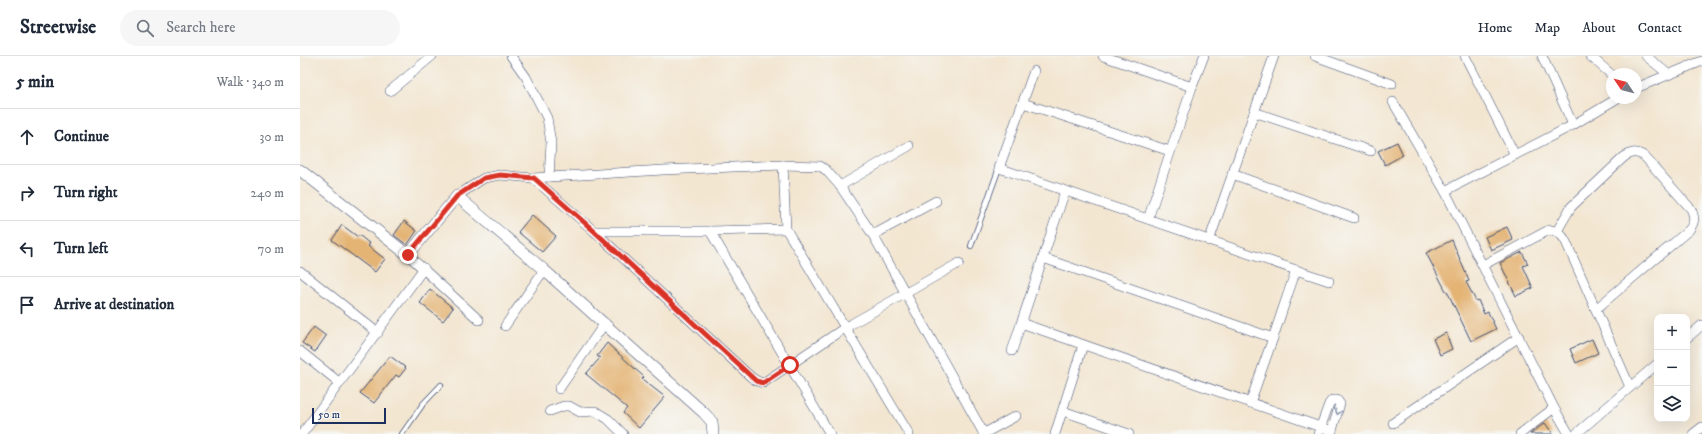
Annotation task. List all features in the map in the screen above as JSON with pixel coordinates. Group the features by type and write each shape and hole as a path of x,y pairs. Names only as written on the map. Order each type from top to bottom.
{"street":[{"path":"390,91 432,56"},
{"path":"511,56 526,77 547,118 551,143 549,177"},
{"path":"1103,56 1192,87"},
{"path":"1148,219 1170,151 1204,56"},
{"path":"1209,241 1274,56"},
{"path":"1315,56 1392,84"},
{"path":"1465,56 1515,155"},
{"path":"1542,56 1573,124"},
{"path":"1590,56 1606,70"},
{"path":"1646,56 1668,74"},
{"path":"1642,85 1702,61"},
{"path":"1034,71 999,168 1329,281"},
{"path":"1393,102 1445,191 1554,408 1569,434"},
{"path":"1023,103 1170,151"},
{"path":"1445,191 1573,124 1608,104"},
{"path":"1254,112 1371,151"},
{"path":"840,186 909,146"},
{"path":"1557,231 1571,207 1631,152 1638,152 1644,156 1691,209 1695,218 1693,225 1689,230 1596,309"},
{"path":"783,165 786,229 909,434"},
{"path":"408,255 457,196 484,178 500,175 534,178 663,170 783,165 820,166 826,170 840,186 873,235 983,434 1016,416"},
{"path":"300,170 424,268 479,320"},
{"path":"1232,174 1354,218"},
{"path":"534,178 594,231 756,381 763,383 846,327 959,263"},
{"path":"1012,351 1066,191"},
{"path":"457,196 605,323 710,418 714,425 713,434"},
{"path":"873,235 936,201"},
{"path":"594,231 710,231 786,229"},
{"path":"1483,265 1549,230 1557,231 1563,236 1566,242 1630,387"},
{"path":"710,231 830,434"},
{"path":"1043,258 1274,338"},
{"path":"302,434 378,333 424,268"},
{"path":"505,326 544,270"},
{"path":"1250,403 1274,338 1296,270"},
{"path":"300,271 378,333"},
{"path":"559,389 605,323"},
{"path":"1021,323 1250,403 1319,431 1331,433 1340,407 1337,400 1332,400 1329,404 1319,431"},
{"path":"1690,335 1702,325"},
{"path":"1393,423 1519,337"},
{"path":"1055,434 1083,345"},
{"path":"300,351 340,383"},
{"path":"1576,434 1654,367"},
{"path":"550,411 564,406 569,406 580,412 595,411 608,420 623,434"},
{"path":"1520,434 1554,408"},
{"path":"1063,411 1128,434"},
{"path":"1693,434 1702,427"}],"lane":[{"path":"971,246 999,168"},
{"path":"402,434 423,404 441,386"}],"building":[{"path":"1397,142 1403,155 1385,165 1378,151"},
{"path":"532,215 556,236 542,252 518,232"},
{"path":"404,221 417,231 407,245 394,235"},
{"path":"342,225 358,237 359,235 370,244 368,246 385,259 375,272 332,240"},
{"path":"1507,227 1513,240 1491,250 1485,237"},
{"path":"1452,240 1469,281 1466,282 1476,301 1478,300 1484,314 1488,312 1496,329 1471,341 1447,291 1426,253"},
{"path":"1522,252 1528,264 1523,266 1533,288 1516,296 1500,263"},
{"path":"430,289 453,308 443,321 420,303"},
{"path":"314,327 326,336 315,352 302,343"},
{"path":"1446,333 1452,349 1440,355 1433,339"},
{"path":"1592,339 1598,353 1576,363 1570,349"},
{"path":"607,343 644,377 642,379 665,397 639,428 623,413 627,408 586,374 600,358 597,356"},
{"path":"390,356 406,368 399,377 396,375 374,403 360,393"},
{"path":"1545,423 1553,434 1530,434"}],"route":[{"path":"408,255 457,196 484,178 500,175 534,178 594,231 756,381 763,383 790,365"}]}
